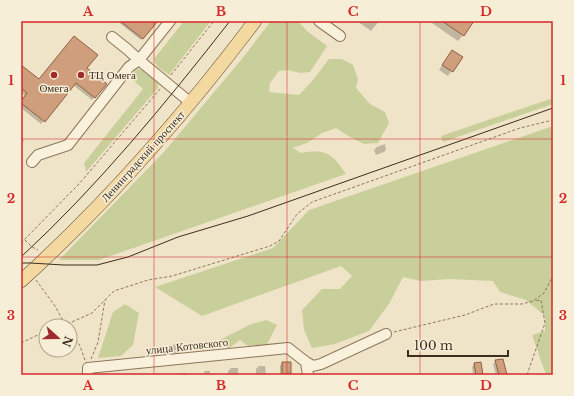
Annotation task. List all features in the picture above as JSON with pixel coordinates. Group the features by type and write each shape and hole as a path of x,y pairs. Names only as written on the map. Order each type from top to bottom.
{"main road":[{"name":"Ленинградский проспект","path":"21,281 45,259 128,175 191,103 227,59 255,21"}],"street":[{"path":"32,162 38,155 68,145 129,67 139,60 170,21"},
{"path":"319,21 340,36"},
{"path":"112,37 128,48 139,60 191,103"},
{"path":"306,362 313,366 321,364 386,334"},
{"name":"улица Котовского","path":"88,372 288,348 306,362"},
{"path":"306,362 308,375"}],"path":[{"path":"21,243 79,184 166,82 214,21"},
{"path":"78,320 92,312 114,291 148,280 172,276 270,246 279,241 297,214 312,202 520,128 553,120"},
{"path":"25,240 32,247 41,251"},
{"path":"533,301 544,293 553,276"},
{"path":"35,279 55,306 62,318"},
{"path":"88,372 98,342 105,299"},
{"path":"386,334 465,315 494,304 522,304 541,300 545,323 527,375"},
{"path":"21,343 38,335"},
{"path":"78,343 88,372"}],"green space":[{"path":"184,21 211,21 169,75 158,66 154,59"},
{"path":"271,21 300,21 299,22 307,31 327,46 310,72 300,73 288,70 279,71 270,83 269,92 299,95 329,59 342,59 353,65 358,79 356,88 370,104 385,112 389,123 378,143 364,144 336,128 322,133 307,143 293,148 301,153 323,152 328,154 336,161 346,174 99,260 59,260 163,153 241,60"},
{"path":"139,69 144,71 158,83 158,88 86,172 84,163 143,89 133,80 133,73"},
{"path":"553,98 553,104 443,142 441,136"},
{"path":"553,126 553,375 546,375 532,335 545,331 545,316 526,300 500,292 493,281 449,279 421,281 403,277 389,304 369,331 335,344 312,348 304,330 302,310 322,289 340,289 352,276 341,266 202,316 155,287 273,248 309,210"},
{"path":"125,304 139,313 133,345 121,356 98,358 113,312"},
{"path":"267,320 277,325 267,344 248,346 240,340 228,349 220,340 251,324"}],"building":[{"path":"120,21 158,21 143,39"},
{"path":"442,21 474,21 464,36"},
{"name":"Омега","path":"74,36 98,55 87,68 107,84 95,98 76,83 45,122 21,103 27,93 21,88 21,65 39,79"},
{"path":"452,50 463,57 453,72 442,65"},
{"path":"503,359 507,375 499,375 495,360"},
{"path":"282,362 291,362 291,373 282,374"},
{"path":"481,362 483,375 476,375 474,363"}],"tram line":[{"path":"21,257 77,202 130,144 230,21"},
{"path":"21,263 97,265 128,257 178,237 248,216 553,108"}],"place":[{"name":"Омега","path":"54,75"},
{"name":"ТЦ Омега","path":"81,75"}]}
